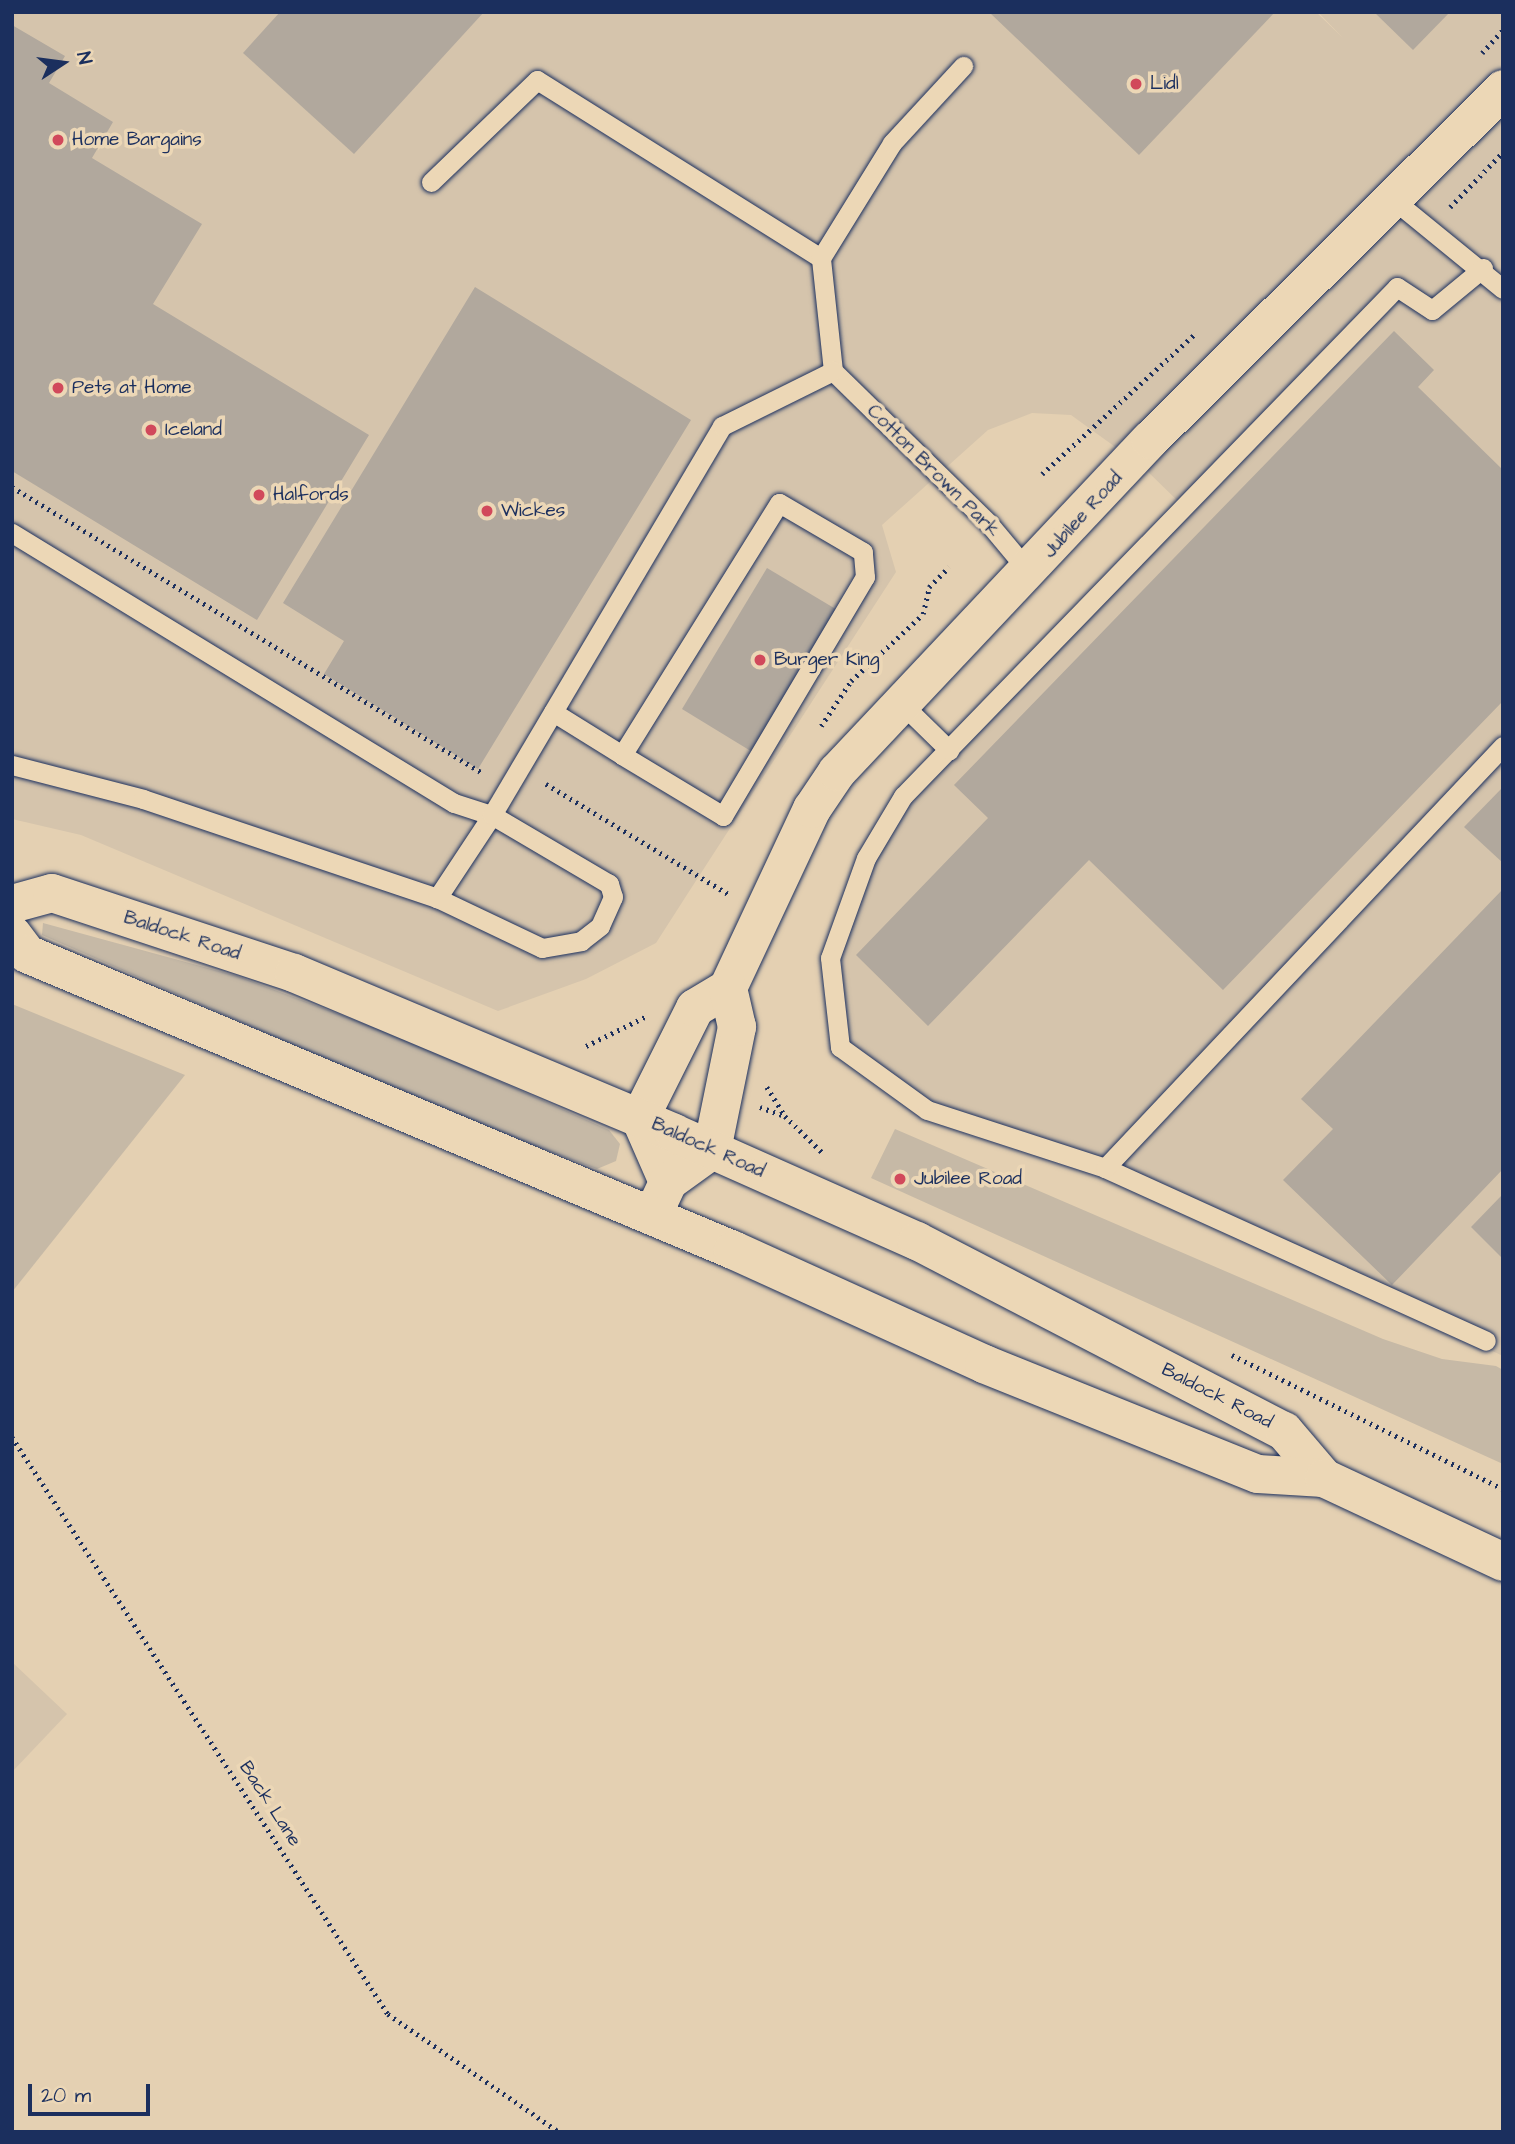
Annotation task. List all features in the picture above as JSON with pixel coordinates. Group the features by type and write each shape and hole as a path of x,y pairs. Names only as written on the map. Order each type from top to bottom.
{"main road":[{"name":"Jubilee Road","path":"728,988 812,809 900,702 1030,573 1150,440 1395,201 1503,89"},
{"name":"Baldock Road","path":"12,904 52,893 294,973 640,1118 917,1241 1284,1432 1324,1478"},
{"path":"12,934 27,954 653,1216 984,1364 1258,1474 1324,1478 1503,1562"},
{"path":"653,1216 668,1182 712,1150 737,1027 728,988 695,1009 640,1118 668,1182"}],"lane":[{"path":"437,898 492,815 517,767 553,712 722,426 832,371 821,258 892,144 963,66"},
{"path":"431,182 537,80 821,258"},
{"path":"1395,201 1483,268 1503,289"},
{"path":"1483,268 1432,310 1397,288 903,796 862,870 830,958 840,1047 927,1110 1105,1168 1486,1341"},
{"name":"Cotton Brown Park","path":"832,371 989,524 1030,573"},
{"path":"553,712 622,755 723,816 865,577 863,552 779,503 622,755"},
{"path":"12,533 454,803 492,815 599,873 613,897 600,926 581,941 542,948 437,898 143,799 12,765"},
{"path":"900,702 949,750"},
{"path":"1105,1168 1503,746"}],"path":[{"path":"12,487 488,777 501,756 736,899"},
{"path":"586,1046 651,1013"},
{"path":"1309,1391 1503,1489"},
{"name":"Back Lane","path":"12,1437 388,2014 559,2132"}],"shaded area":[{"path":"12,12 1316,12 1343,38 1318,12 1503,12 1503,1356 1105,1168 927,1110 840,1047 830,958 903,796 1185,508 1143,467 1071,415 1032,413 988,430 882,525 896,572 656,943 586,979 498,1011 81,835 12,819"},
{"path":"43,923 237,976 400,1037 609,1130 620,1144 616,1161 597,1169 470,1122 42,935"},
{"path":"12,1004 185,1075 12,1292"},
{"path":"895,1129 1383,1339 1442,1359 1496,1366 1503,1370 1503,1464 871,1178"},
{"path":"12,1662 67,1714 12,1772"}],"building":[{"path":"280,12 484,12 354,154 243,53"},
{"name":"Lidl","path":"989,12 1275,12 1139,155"},
{"path":"1374,12 1450,12 1413,50"},
{"path":"12,25 65,56 49,83 113,122 92,158 202,224 153,304 369,435 257,620 12,471"},
{"name":"Wickes","path":"475,287 691,420 478,769 324,674 344,641 283,603"},
{"path":"1394,331 1434,370 1418,387 1503,470 1503,701 1223,990 1089,860 928,1026 856,955 988,818 954,785"},
{"name":"Burger King","path":"767,568 839,611 754,753 682,709"},
{"path":"1503,787 1503,863 1464,827"},
{"path":"1503,889 1503,1169 1392,1285 1283,1180 1333,1129 1301,1099"},
{"path":"1503,1194 1503,1259 1471,1227"}],"place":[{"name":"Lidl","path":"1136,84"},
{"name":"Home Bargains","path":"58,140"},
{"name":"Pets at Home","path":"58,388"},
{"name":"Iceland","path":"151,430"},
{"name":"Halfords","path":"259,495"},
{"name":"Wickes","path":"487,511"},
{"name":"Burger King","path":"760,660"},
{"name":"Jubilee Road","path":"900,1179"}]}
